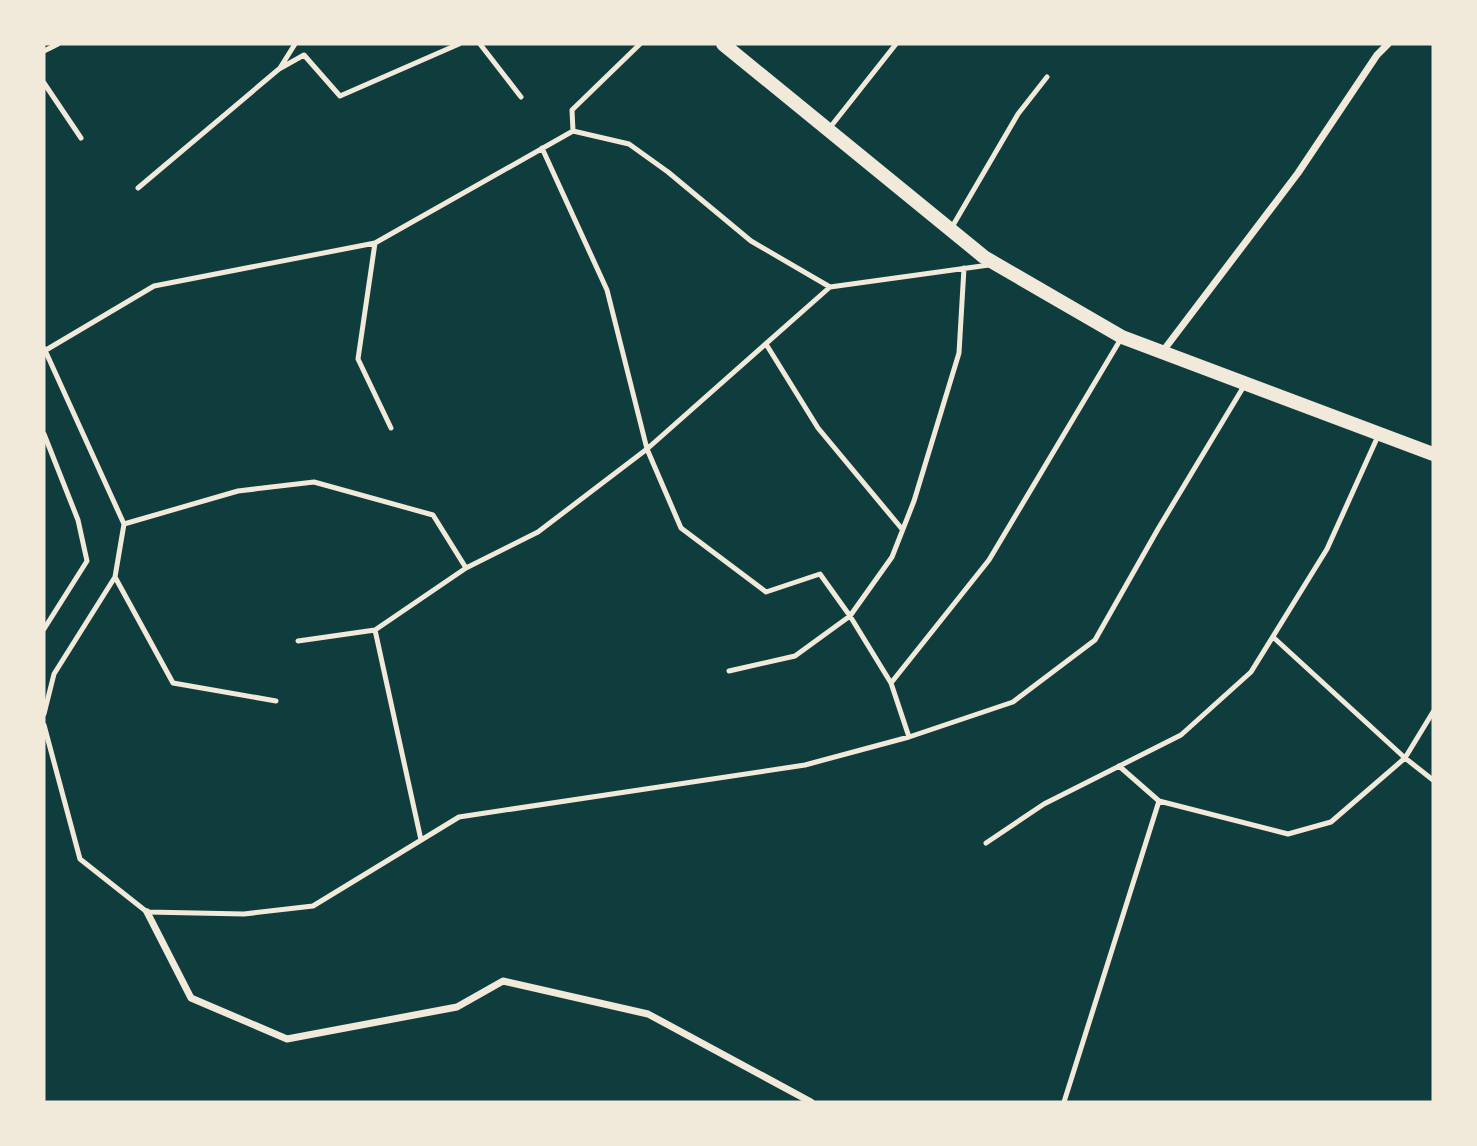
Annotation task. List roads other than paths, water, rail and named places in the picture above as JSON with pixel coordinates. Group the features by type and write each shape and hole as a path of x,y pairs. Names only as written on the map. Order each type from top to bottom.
{"main road":[{"path":"723,44 996,264 1122,337 1433,454"}],"street":[{"path":"1163,351 1298,173 1377,55 1388,44"},
{"path":"147,912 191,998 287,1039 457,1007 503,981 648,1014 811,1102"}],"lane":[{"path":"44,51 58,44"},
{"path":"279,69 295,44"},
{"path":"138,188 279,69 304,55 340,96 459,44"},
{"path":"480,44 521,97"},
{"path":"573,131 572,110 640,44"},
{"path":"828,130 896,44"},
{"path":"951,230 1018,114 1047,76"},
{"path":"44,83 82,138"},
{"path":"44,714 54,674 115,577 124,524 45,349 155,286 374,243 573,131 629,144 668,172 751,241 830,288"},
{"path":"542,148 607,290 647,449 681,528 766,592 820,574 850,616 891,683 909,737"},
{"path":"374,243 358,359 390,428"},
{"path":"298,641 375,630 466,568 538,532 647,449 830,288 996,264"},
{"path":"729,671 795,656 850,616 892,557 914,501 958,353 964,268"},
{"path":"891,683 989,560 1122,337"},
{"path":"766,344 818,428 902,529"},
{"path":"44,725 80,859 147,912 244,914 313,906 459,817 805,765 909,737 1013,702 1095,640 1246,382"},
{"path":"986,843 1044,804 1181,735 1251,672 1327,549 1379,433"},
{"path":"44,434 78,520 87,561 44,629"},
{"path":"124,524 238,491 314,482 433,515 466,568"},
{"path":"115,577 173,683 276,701"},
{"path":"375,630 421,840"},
{"path":"1273,637 1405,758 1433,780"},
{"path":"1119,766 1159,801 1288,834 1331,822 1405,758 1433,712"},
{"path":"1064,1102 1159,801"}]}
